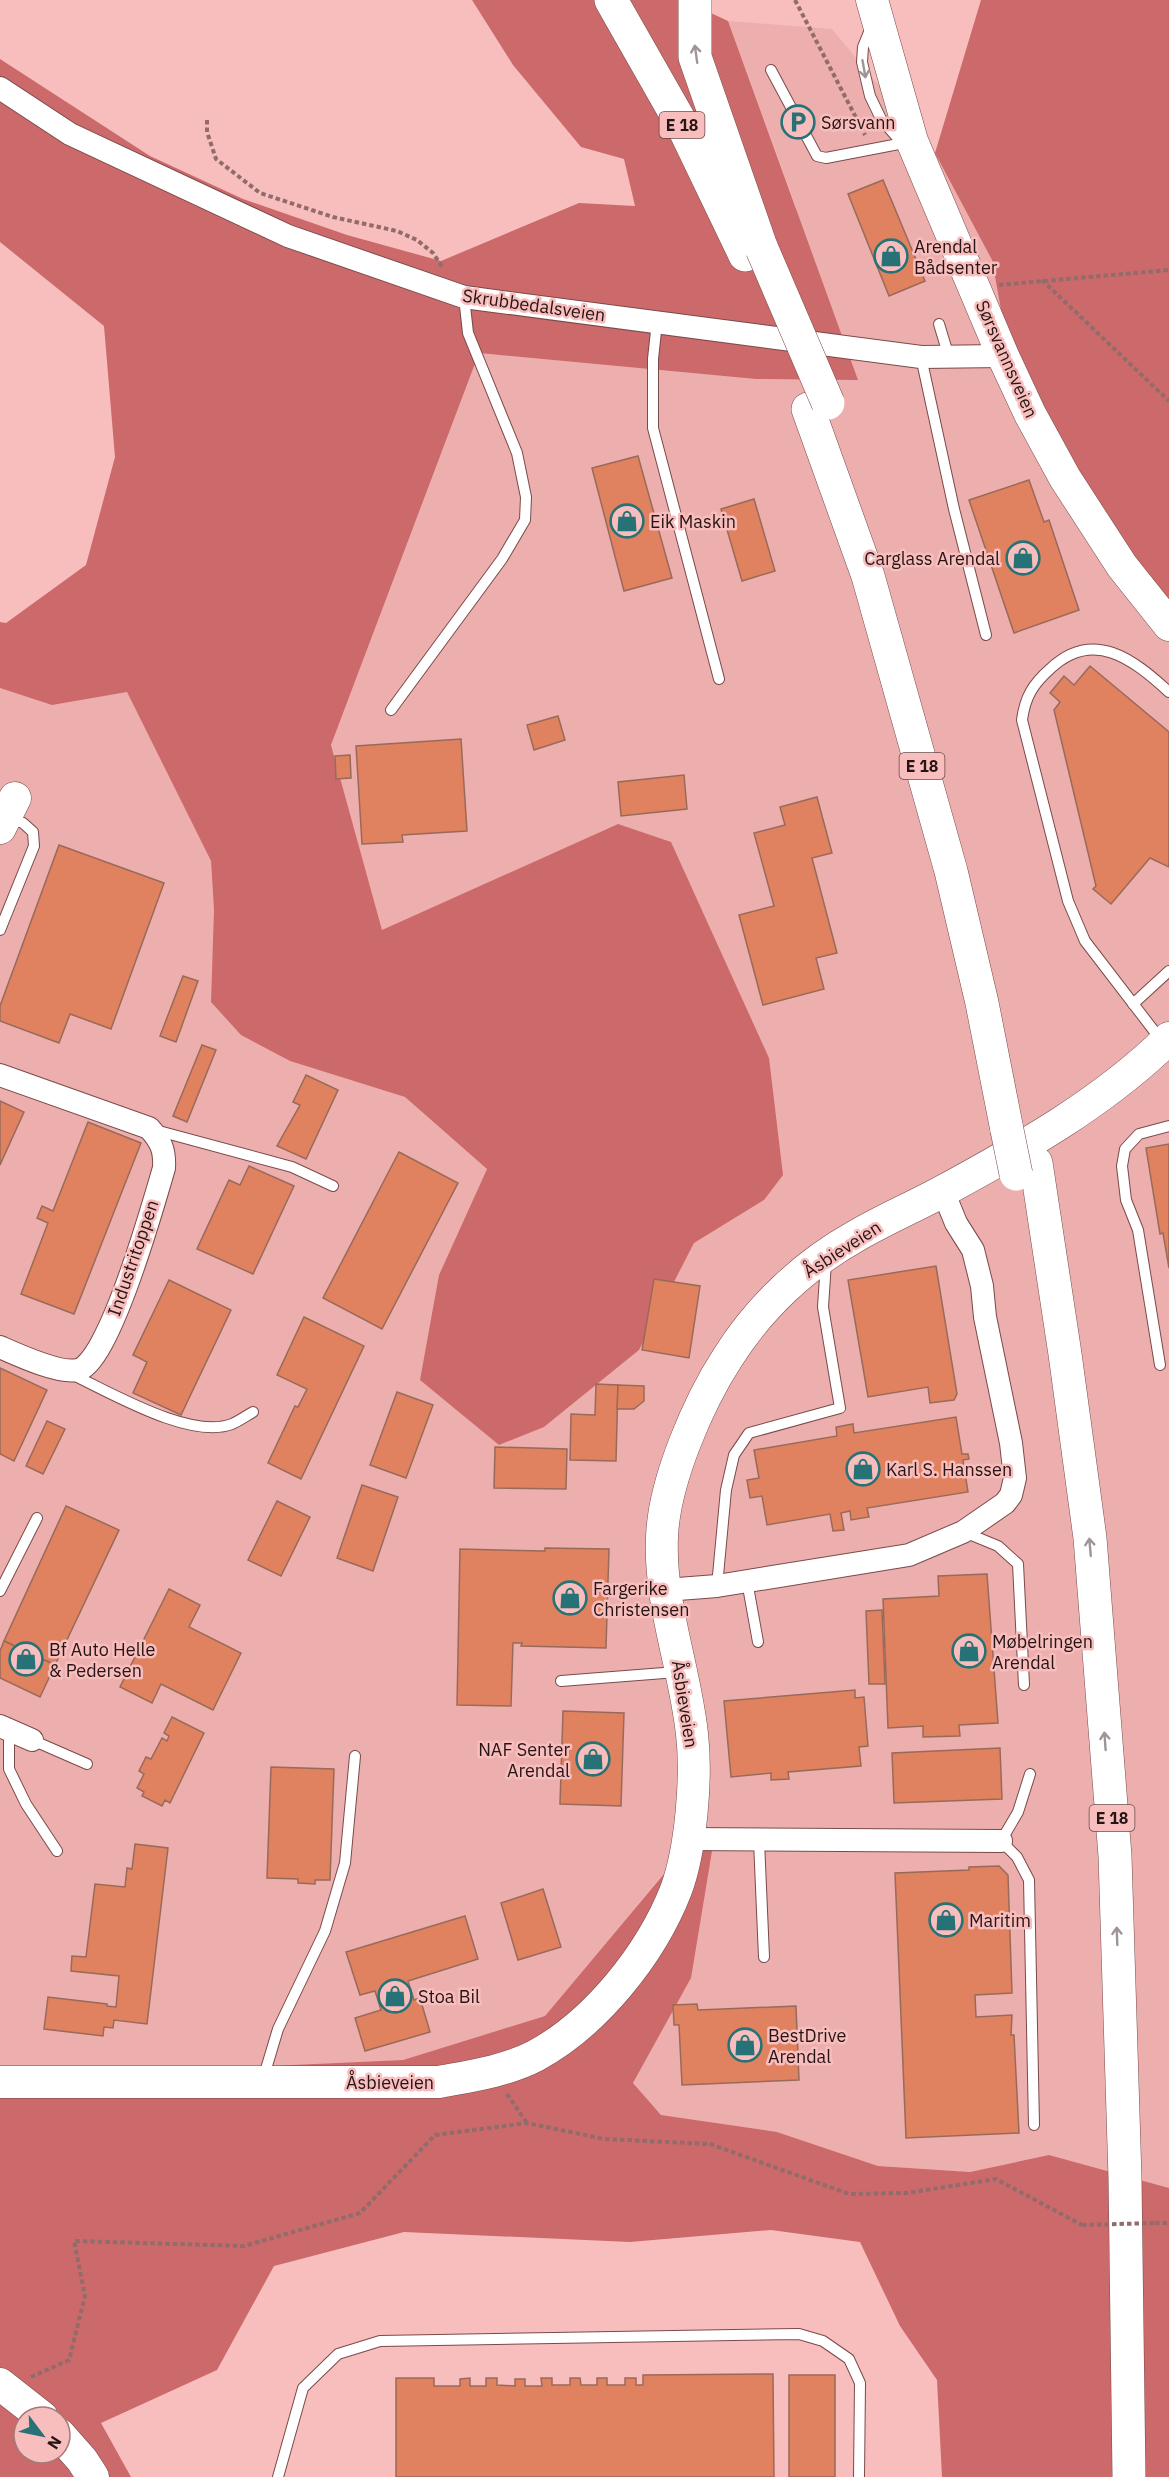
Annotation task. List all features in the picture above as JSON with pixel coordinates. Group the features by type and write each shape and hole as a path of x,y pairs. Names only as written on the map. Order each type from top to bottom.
{"highway":[{"name":"E 18","path":"611,0 753,252"},
{"name":"E 18","path":"636,0 704,128 753,252 891,581 968,856 1017,1125 1065,1354 1090,1538 1114,1856 1125,2178 1129,2477"},
{"name":"E 18","path":"695,0 695,57 753,252"},
{"name":"E 18","path":"1026,1168 1045,1354 1068,1530 1092,1845 1107,2173 1114,2477"}],"street":[{"name":"Sørsvannsveien","path":"874,7 908,143 1030,414 1065,478 1122,566 1169,625"},
{"name":"Skrubbedalsveien","path":"0,88 69,134 288,236 464,297 921,357 1003,356"},
{"name":"Åsbieveien","path":"0,2082 439,2082 491,2072 535,2056 573,2029 606,1999 624,1978 656,1932 677,1887 687,1839 693,1785 692,1735 665,1590 662,1534 671,1483 706,1396 726,1359 750,1325 777,1295 826,1255 854,1237 943,1191 1059,1125 1167,1043"},
{"path":"0,1075 149,1128"},
{"name":"Industritoppen","path":"66,1372 85,1367 95,1356 128,1280 164,1168 165,1152 160,1140 149,1128"},
{"path":"665,1590 717,1586 909,1555 963,1532 1005,1503 1011,1495 1015,1478 1011,1443 985,1317 982,1286 973,1250 956,1223 943,1191"},
{"path":"0,1347 66,1372"},
{"path":"4,1728 32,1740"},
{"path":"687,1839 1001,1841"},
{"path":"3,2386 27,2405"},
{"path":"72,2448 93,2477"}],"lane":[{"path":"771,70 817,156 826,158 908,143"},
{"path":"391,710 502,560 525,520 526,497 517,453 468,333 464,297"},
{"path":"657,322 653,359 653,428 719,679"},
{"path":"939,324 949,357"},
{"path":"921,357 954,509 986,635"},
{"path":"1167,1043 1133,1004 1086,941 1068,901 1022,720 1025,699 1036,681 1062,658 1087,648 1106,650 1145,670 1169,692"},
{"path":"0,930 34,846 33,832 7,814"},
{"path":"1133,1004 1169,971"},
{"path":"1160,1365 1138,1230 1126,1200 1122,1166 1125,1149 1139,1134 1169,1126"},
{"path":"149,1128 292,1167 333,1186"},
{"path":"717,1586 726,1490 734,1455 749,1433 840,1408 823,1307 826,1255"},
{"path":"66,1372 172,1421 200,1427 231,1425 253,1413"},
{"path":"0,1592 37,1518"},
{"path":"963,1532 998,1546 1018,1564 1024,1685"},
{"path":"747,1581 758,1642"},
{"path":"561,1681 680,1672"},
{"path":"4,1728 9,1769 26,1804 57,1851"},
{"path":"32,1740 87,1764"},
{"path":"262,2082 278,2029 326,1931 345,1863 355,1756"},
{"path":"1030,1774 1018,1812 1001,1841 1017,1857 1029,1880 1034,2125"},
{"path":"759,1841 764,1957"},
{"path":"278,2477 303,2388 338,2354 380,2341 800,2334 823,2341 849,2359 860,2383 859,2477"}],"path":[{"path":"207,120 207,132 216,159 253,189 333,217 398,231 417,240 433,253 464,297"},
{"path":"975,288 1041,280 1169,270"},
{"path":"1041,280 1169,401"},
{"path":"491,2072 527,2123"},
{"path":"3,2386 69,2360 85,2296 74,2241 244,2246 360,2213 435,2135 527,2123 604,2139 710,2144 849,2194 907,2193 996,2180 1082,2225 1169,2223"}],"shaded area":[{"path":"472,0 683,0 728,21 858,380 756,379 479,353 331,745 382,930 618,824 671,842 769,1058 783,1175 764,1200 694,1243 639,1350 544,1427 499,1445 420,1380 439,1275 487,1169 405,1097 290,1061 241,1035 211,1002 214,910 211,861 127,692 52,705 0,688 0,622 6,623 86,565 115,457 104,326 0,242 0,59 150,156 243,199 347,235 441,261 579,203 635,206 624,159 581,147 513,65"},
{"path":"981,0 1169,0 1169,608 1017,399 992,260 935,153"},
{"path":"728,21 832,29 935,153 992,260 1017,399 1169,608 1169,2188 1049,2155 970,2172 878,2166 777,2132 661,2115 633,2083 691,1978 683,1850 545,2016 403,2060 225,2068 0,2084 0,688 52,704 127,692 211,861 214,910 241,1035 290,1061 405,1097 487,1169 439,1275 499,1445 544,1427 639,1350 694,1243 764,1200 618,824 382,931 331,745 479,353 756,379 796,207"},
{"path":"684,1850 712,1851 691,1978 633,2083 661,2115 777,2132 878,2166 970,2172 1049,2155 1169,2188 1169,2477 942,2477 937,2380 900,2326 860,2242 771,2230 630,2242 404,2232 274,2266 217,2370 101,2423 131,2477 0,2477 0,2084 225,2068 403,2060 545,2016"}],"building":[{"path":"883,180 925,281 889,296 848,194"},
{"path":"638,456 672,578 624,591 592,468"},
{"path":"1029,480 1044,522 1049,520 1079,610 1014,633 969,500"},
{"path":"754,499 775,571 742,581 721,509"},
{"path":"1090,666 1169,732 1169,867 1150,858 1111,904 1093,889 1096,886 1054,710 1060,702 1050,693 1064,676 1074,685"},
{"path":"558,716 565,740 534,750 527,725"},
{"path":"461,739 467,831 402,835 403,842 362,844 356,746"},
{"path":"350,755 351,778 336,779 335,756"},
{"path":"684,775 687,809 621,816 618,782"},
{"path":"817,797 832,853 812,858 837,953 816,958 824,989 763,1005 739,915 774,906 754,833 785,825 780,807"},
{"path":"59,845 164,883 111,1029 70,1014 59,1043 0,1021 0,1006"},
{"path":"183,976 198,981 176,1042 160,1036"},
{"path":"202,1045 216,1050 187,1122 173,1116"},
{"path":"306,1075 338,1090 306,1159 277,1146 300,1105 293,1102"},
{"path":"0,1101 24,1112 0,1165"},
{"path":"88,1122 141,1143 74,1314 21,1294 48,1223 37,1218 42,1206 53,1211"},
{"path":"1169,1144 1169,1268 1163,1233 1160,1234 1146,1148"},
{"path":"399,1152 458,1183 382,1329 323,1298"},
{"path":"249,1166 294,1186 253,1274 197,1249 229,1180 240,1185"},
{"path":"936,1266 957,1394 954,1400 930,1403 928,1387 868,1397 848,1280"},
{"path":"654,1279 700,1286 689,1358 642,1350"},
{"path":"169,1280 231,1310 181,1415 133,1393 147,1362 133,1355"},
{"path":"304,1317 364,1346 301,1479 268,1463 295,1406 298,1407 307,1389 277,1375"},
{"path":"0,1368 47,1390 14,1461 0,1454"},
{"path":"596,1384 618,1385 616,1461 570,1460 571,1414 595,1415"},
{"path":"618,1385 644,1386 644,1401 634,1409 617,1409"},
{"path":"397,1392 433,1405 406,1478 370,1465"},
{"path":"956,1417 962,1454 968,1454 969,1459 963,1460 968,1492 867,1508 869,1517 851,1520 850,1511 841,1513 844,1530 833,1531 830,1514 767,1525 762,1496 750,1498 747,1480 759,1478 754,1450 837,1436 836,1427 853,1424 854,1433"},
{"path":"47,1421 65,1429 43,1474 26,1466"},
{"path":"495,1447 567,1449 566,1489 494,1488"},
{"path":"362,1485 398,1497 373,1571 337,1558"},
{"path":"277,1501 310,1517 281,1576 248,1560"},
{"path":"66,1506 119,1530 55,1665 4,1641"},
{"path":"545,1548 609,1549 606,1648 521,1646 522,1643 513,1643 511,1706 457,1705 460,1549 545,1551"},
{"path":"987,1574 998,1723 959,1725 960,1736 923,1737 923,1726 888,1728 883,1599 939,1596 938,1576"},
{"path":"169,1589 200,1605 189,1627 241,1653 213,1710 161,1684 152,1703 120,1687"},
{"path":"882,1610 885,1684 869,1684 866,1611"},
{"path":"4,1641 55,1665 40,1697 0,1678 0,1651"},
{"path":"855,1690 855,1698 864,1697 868,1746 859,1747 861,1766 788,1772 789,1779 771,1780 771,1773 731,1777 724,1701"},
{"path":"563,1711 624,1713 621,1806 560,1804"},
{"path":"172,1717 204,1733 170,1803 165,1800 162,1806 142,1796 144,1792 137,1788 144,1774 139,1771 146,1757 151,1759 162,1738 167,1741 169,1736 164,1733"},
{"path":"1000,1748 1002,1799 894,1803 892,1753"},
{"path":"271,1767 334,1769 330,1880 315,1880 315,1884 298,1883 298,1879 267,1878"},
{"path":"135,1844 168,1848 147,2024 114,2020 113,2028 104,2027 103,2036 44,2029 48,1997 116,2007 119,1976 71,1971 72,1956 86,1957 95,1884 125,1887 127,1868 132,1869"},
{"path":"999,1866 1008,1875 1012,1993 975,1995 976,2017 1012,2015 1011,2035 1014,2035 1019,2133 906,2138 895,1873 969,1870 969,1867"},
{"path":"543,1889 561,1947 518,1960 501,1903"},
{"path":"465,1916 478,1959 408,1981 414,2000 420,1998 430,2032 365,2051 355,2018 381,2010 375,1991 360,1995 346,1952"},
{"path":"697,2004 698,2010 796,2006 799,2080 682,2085 679,2025 674,2025 673,2005"},
{"path":"773,2374 774,2477 396,2477 396,2378 434,2378 434,2386 460,2386 460,2379 470,2378 470,2386 486,2386 486,2378 497,2378 497,2385 515,2386 515,2379 525,2379 525,2386 542,2386 541,2378 552,2378 552,2385 570,2385 570,2378 580,2378 581,2385 597,2385 597,2378 607,2378 607,2385 625,2385 625,2378 636,2378 636,2385 643,2385 643,2375"},
{"path":"789,2375 835,2375 835,2477 789,2477"}],"place":[{"name":"Sørsvann","path":"798,122"},
{"name":"Arendal Bådsenter","path":"891,256"},
{"name":"Eik Maskin","path":"627,521"},
{"name":"Carglass Arendal","path":"1023,558"},
{"name":"Karl S. Hanssen","path":"863,1469"},
{"name":"Fargerike Christensen","path":"570,1598"},
{"name":"Møbelringen Arendal","path":"969,1651"},
{"name":"Bf Auto Helle & Pedersen","path":"26,1659"},
{"name":"NAF Senter Arendal","path":"593,1759"},
{"name":"Maritim","path":"946,1920"},
{"name":"Stoa Bil","path":"395,1996"},
{"name":"BestDrive Arendal","path":"745,2045"}]}
